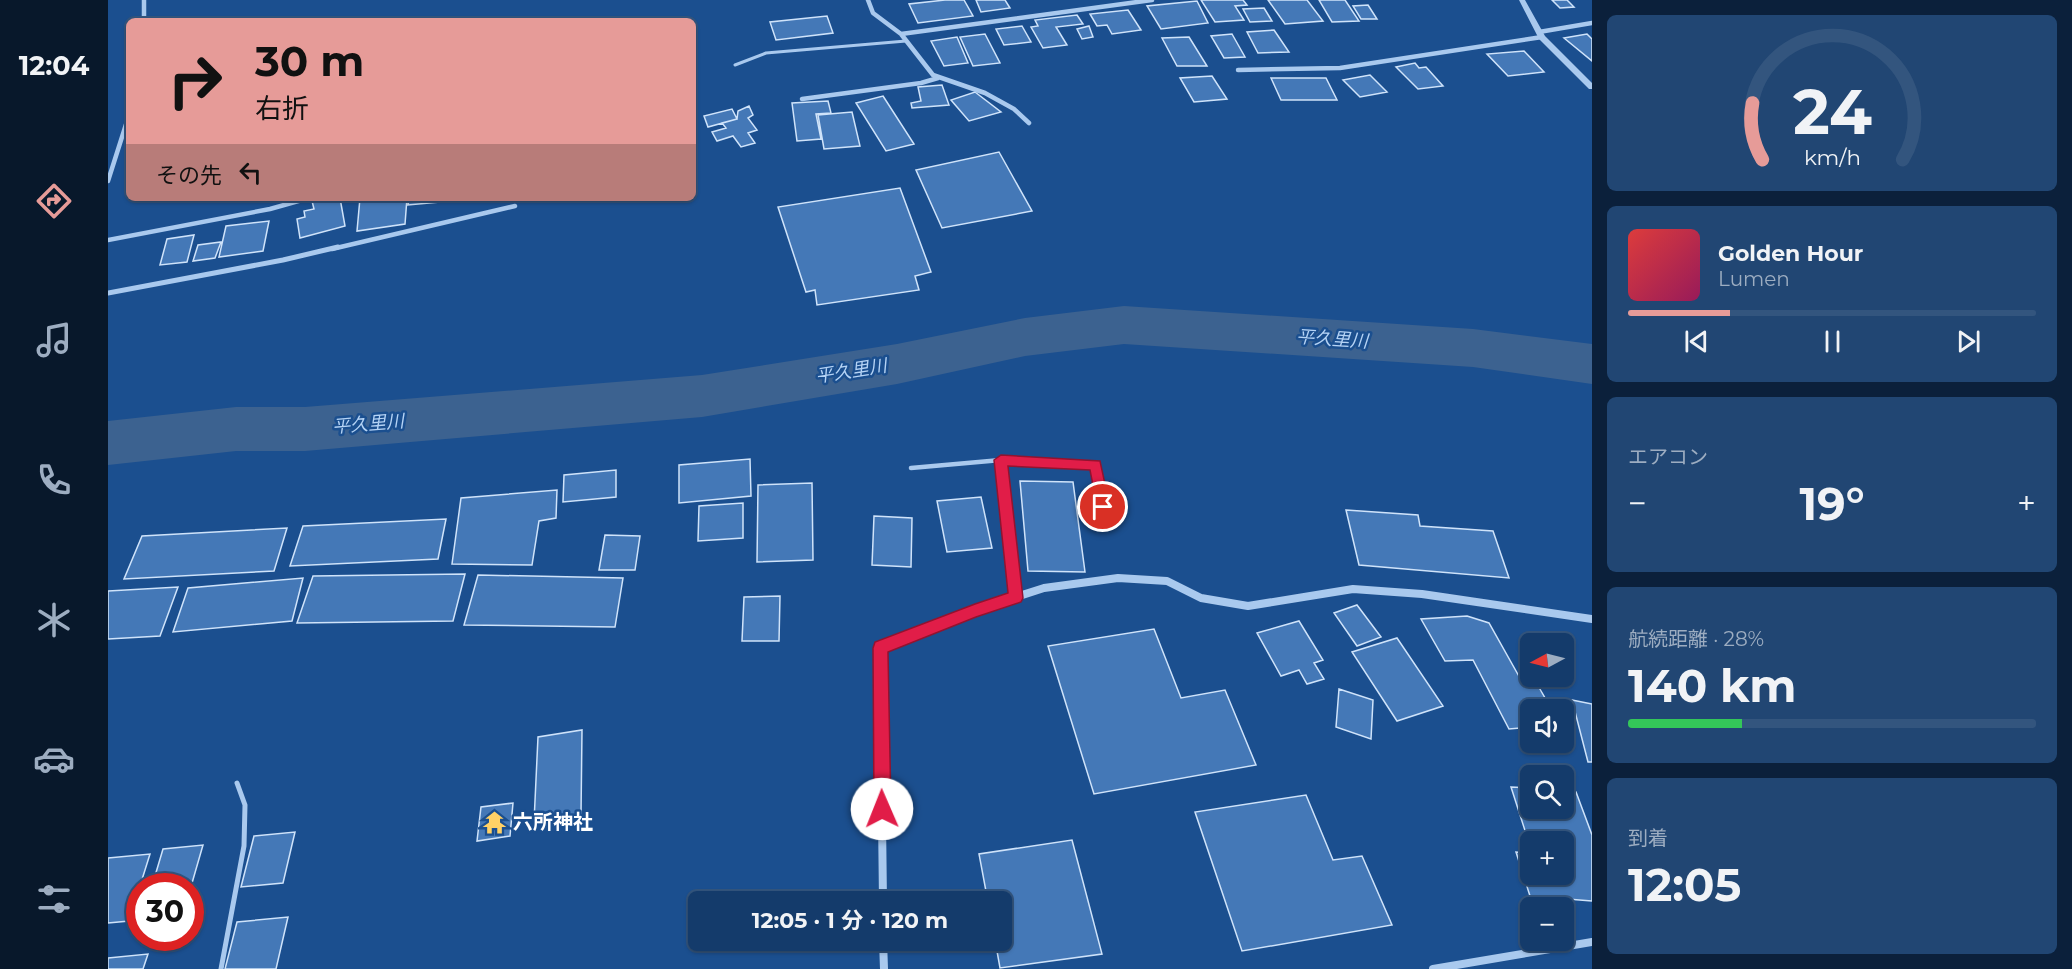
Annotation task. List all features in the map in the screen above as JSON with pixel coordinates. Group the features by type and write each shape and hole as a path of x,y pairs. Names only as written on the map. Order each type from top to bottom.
{"street":[{"path":"144,0 144,18"},
{"path":"868,0 873,13 901,34 926,69 938,78"},
{"path":"901,34 1152,0"},
{"path":"1522,0 1540,35 1592,87"},
{"path":"1238,70 1340,68 1540,35 1592,23"},
{"path":"802,99 921,83 938,78 954,80 999,100 1018,111 1029,123"},
{"path":"108,181 126,124"},
{"path":"108,240 270,209 298,201"},
{"path":"108,293 283,260 515,206"},
{"path":"883,891 880,648 975,610 1044,588 1118,578 1167,581 1202,598 1248,606 1353,590 1422,594 1592,619"},
{"path":"1433,969 1592,942"},
{"path":"884,951 884,969"}],"lane":[{"path":"735,66 766,53 906,40"},
{"path":"911,468 1001,460 1095,465 1107,528"},
{"path":"1001,460 1016,598"},
{"path":"221,969 244,846 245,805 237,783"}],"building":[{"path":"964,0 973,16 918,23 909,4"},
{"path":"976,0 1005,0 1010,8 981,12"},
{"path":"1201,0 1243,0 1247,5 1235,6 1244,20 1215,22"},
{"path":"1268,0 1307,0 1323,21 1285,24"},
{"path":"1319,0 1345,0 1359,21 1332,22"},
{"path":"1552,0 1567,0 1574,7 1560,8"},
{"path":"1197,1 1208,23 1161,29 1147,6"},
{"path":"1368,5 1377,19 1361,19 1353,6"},
{"path":"1264,8 1272,21 1250,22 1243,9"},
{"path":"1128,10 1141,30 1112,34 1107,25 1097,26 1090,14"},
{"path":"1077,15 1083,24 1056,27 1067,45 1043,48 1031,27 1038,26 1035,20"},
{"path":"827,16 833,33 776,40 770,22"},
{"path":"1022,26 1031,42 1004,45 996,29"},
{"path":"1089,26 1093,37 1082,39 1077,29"},
{"path":"1274,30 1289,52 1258,53 1247,32"},
{"path":"985,34 1000,63 973,66 960,37"},
{"path":"1232,34 1245,57 1224,58 1211,36"},
{"path":"1587,34 1592,39 1592,61 1564,38"},
{"path":"957,37 968,63 944,66 931,41"},
{"path":"1189,37 1207,66 1177,66 1162,38"},
{"path":"1524,51 1544,72 1508,76 1487,54"},
{"path":"1415,63 1419,68 1426,67 1443,86 1418,89 1396,67"},
{"path":"1370,75 1387,92 1360,97 1343,80"},
{"path":"1212,76 1227,99 1194,102 1180,78"},
{"path":"1271,78 1326,78 1337,100 1281,100"},
{"path":"942,85 949,105 912,108 911,103 921,101 918,87"},
{"path":"975,92 1001,112 969,121 951,100"},
{"path":"883,96 914,144 886,151 856,103"},
{"path":"828,101 831,113 816,114 821,139 797,141 792,103"},
{"path":"749,106 753,115 748,118 757,130 748,133 755,143 741,147 733,136 717,141 712,132 726,128 722,123 737,119 738,111"},
{"path":"732,109 737,119 708,127 704,116"},
{"path":"852,112 860,146 824,149 818,115"},
{"path":"999,152 1032,211 942,228 916,170"},
{"path":"900,188 931,272 915,276 919,290 817,305 815,290 806,292 778,207"},
{"path":"312,201 341,201 345,226 300,238 297,219 305,217 304,211 314,209"},
{"path":"360,201 407,201 405,224 357,231"},
{"path":"409,201 440,201 440,202 408,205"},
{"path":"269,221 263,251 219,257 226,226"},
{"path":"194,235 187,262 160,265 167,239"},
{"path":"221,242 215,258 193,261 198,245"},
{"path":"750,459 751,496 679,503 679,465"},
{"path":"616,470 616,497 563,502 564,475"},
{"path":"1020,481 1073,482 1085,572 1028,571"},
{"path":"812,483 813,560 757,562 758,485"},
{"path":"557,490 556,518 539,521 532,565 452,564 461,498"},
{"path":"981,497 992,548 947,552 937,501"},
{"path":"743,503 743,538 698,541 699,506"},
{"path":"1346,510 1418,515 1420,526 1493,531 1509,578 1359,565"},
{"path":"874,516 912,518 911,567 872,565"},
{"path":"446,519 438,559 290,566 303,526"},
{"path":"287,528 274,571 124,579 142,536"},
{"path":"605,535 640,536 635,570 599,570"},
{"path":"465,574 453,621 297,623 313,576"},
{"path":"478,575 623,578 615,627 464,625"},
{"path":"303,578 292,621 173,632 188,588"},
{"path":"178,587 160,636 108,639 108,591"},
{"path":"780,596 779,641 742,641 744,597"},
{"path":"1357,605 1381,637 1357,646 1334,613"},
{"path":"1467,616 1489,623 1520,678 1520,687 1539,687 1546,699 1520,699 1520,728 1509,729 1473,660 1445,661 1421,619"},
{"path":"1299,621 1323,660 1314,663 1324,679 1307,684 1299,670 1281,676 1257,633"},
{"path":"1154,629 1181,698 1225,690 1256,765 1094,794 1048,646"},
{"path":"1397,638 1443,706 1397,721 1352,652"},
{"path":"1339,689 1373,700 1371,739 1336,727"},
{"path":"1574,700 1592,704 1592,762 1588,762"},
{"path":"582,730 581,815 534,822 538,737"},
{"path":"1511,787 1520,787 1520,815"},
{"path":"1574,792 1576,792 1592,835 1592,901 1574,900 1574,897 1530,896 1526,885 1574,885 1574,831 1525,831 1521,819 1574,819"},
{"path":"1306,795 1333,860 1362,856 1392,925 1242,951 1195,812"},
{"name":"六所神社","path":"513,803 510,836 477,841 481,807"},
{"path":"295,832 283,883 241,887 254,836"},
{"path":"1072,840 1102,954 1000,968 997,951 1012,951 1012,891 986,891 979,854"},
{"path":"203,845 195,873 156,873 163,849"},
{"path":"1516,852 1520,852 1520,865"},
{"path":"150,854 144,873 126,873 126,921 108,923 108,858"},
{"path":"288,917 276,969 225,969 237,922"},
{"path":"148,954 143,969 108,969 108,958"}],"waterway":[{"name":"平久里川","path":"108,443 236,429 305,429 702,396 897,364 1025,337 1124,325 1473,348 1592,364"}],"place":[{"name":"六所神社","path":"495,822"}],"route":[{"path":"882,809 880,648 975,610 1016,598 1001,460 1095,465 1103,507"}]}
